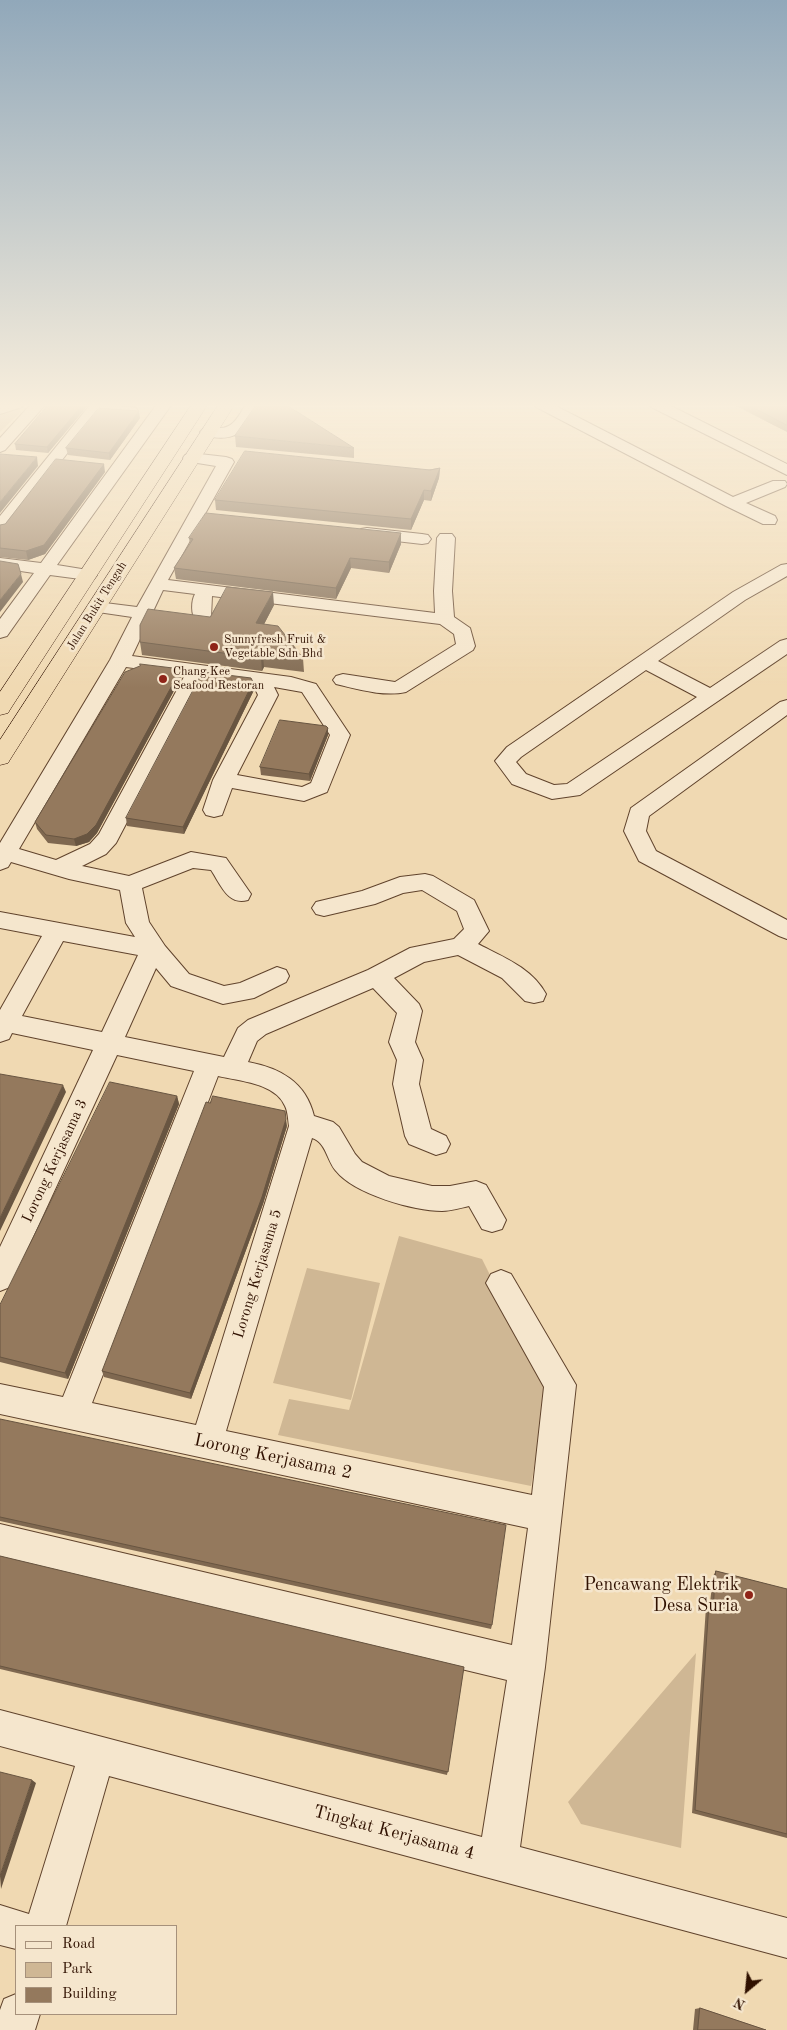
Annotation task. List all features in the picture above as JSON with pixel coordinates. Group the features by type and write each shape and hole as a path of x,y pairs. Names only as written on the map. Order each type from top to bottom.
{"highway":[{"name":"Jalan Bukit Tengah","path":"0,708 138,499"},
{"name":"Jalan Bukit Tengah","path":"0,758 165,499"}],"street":[{"path":"0,527 23,499"},
{"path":"0,632 96,499"},
{"path":"205,499 157,584 120,660 3,858 130,884 191,860 218,863 240,894"},
{"path":"724,499 769,520"},
{"path":"732,503 740,499"},
{"path":"196,515 216,517"},
{"path":"353,532 422,539"},
{"path":"445,618 446,538"},
{"path":"0,563 88,575"},
{"path":"787,569 738,596 514,752 505,761 519,779 552,792 572,790 787,645"},
{"path":"157,584 395,614 445,618 463,632 466,646 399,688 380,687 343,680"},
{"path":"202,618 202,597 207,590"},
{"path":"96,607 142,613"},
{"path":"120,660 291,683 309,688 340,735 320,787 304,794 224,780"},
{"path":"644,661 711,696"},
{"path":"58,868 98,849 108,838 197,671"},
{"path":"214,810 224,780 268,694 261,680"},
{"path":"787,706 639,813 635,831 647,856 787,930"},
{"path":"72,1415 220,1066 247,1035 257,1027 377,976 418,954 461,946 477,931 466,906 424,882 400,885 367,898 324,908"},
{"path":"130,884 138,923 157,952 180,980 223,996 245,991 277,976"},
{"path":"0,920 57,930 2,1025 110,1043 276,1080 289,1090 300,1115 333,1138 345,1163 354,1172 367,1179 406,1193 443,1199 476,1193 492,1220"},
{"name":"Lorong Kerjasama 3","path":"0,1278 153,949 57,930"},
{"path":"461,946 511,972 534,994"},
{"path":"377,976 410,1011 402,1042 410,1060 406,1084 419,1136 436,1144"},
{"name":"Lorong Kerjasama 5","path":"207,1443 300,1115"},
{"path":"498,1861 527,1667 560,1384 501,1283"},
{"name":"Lorong Kerjasama 2","path":"0,1399 546,1515"},
{"path":"0,1541 527,1667"},
{"name":"Tingkat Kerjasama 4","path":"0,1728 787,1938"},
{"path":"46,1925 97,1754"},
{"path":"0,1925 15,1929"},
{"path":"14,2030 19,2015"}],"green space":[{"path":"399,1236 482,1259 547,1389 531,1486 278,1435 289,1399 349,1410"},
{"path":"307,1268 380,1283 351,1400 273,1383"},
{"path":"696,1653 681,1848 581,1824 568,1802"}],"building":[{"path":"25,499 78,499 44,545 26,551 0,548 0,525 5,524"},
{"path":"216,499 420,499 411,519"},
{"path":"206,513 401,533 389,562 350,558 336,588 174,568 193,539 189,538"},
{"path":"0,561 18,564 21,574 0,600"},
{"path":"227,587 273,592 256,623 278,626 303,658 263,654 261,658 140,642 140,625 148,609 210,617"},
{"path":"140,664 181,669 96,825 87,834 74,839 46,835 35,822 125,672 140,666"},
{"path":"203,672 251,678 253,682 183,827 126,818"},
{"path":"280,720 326,726 328,728 309,774 260,767"},
{"path":"0,1074 63,1085 0,1218"},
{"path":"110,1082 177,1096 65,1373 0,1357 0,1305"},
{"path":"213,1096 285,1111 286,1119 262,1197 190,1393 102,1371 206,1102 210,1103"},
{"path":"0,1419 506,1525 492,1625 0,1517"},
{"path":"0,1556 464,1667 448,1772 0,1666"},
{"path":"716,1571 787,1589 787,1834 695,1810 709,1603 713,1604"},
{"path":"0,1772 32,1780 0,1876"},
{"path":"700,2008 766,2030 698,2030"}],"place":[{"name":"Sunnyfresh Fruit & Vegetable Sdn Bhd","path":"214,647"},
{"name":"Chang Kee Seafood Restoran","path":"163,679"},
{"name":"Pencawang Elektrik Desa Suria","path":"749,1595"}]}
